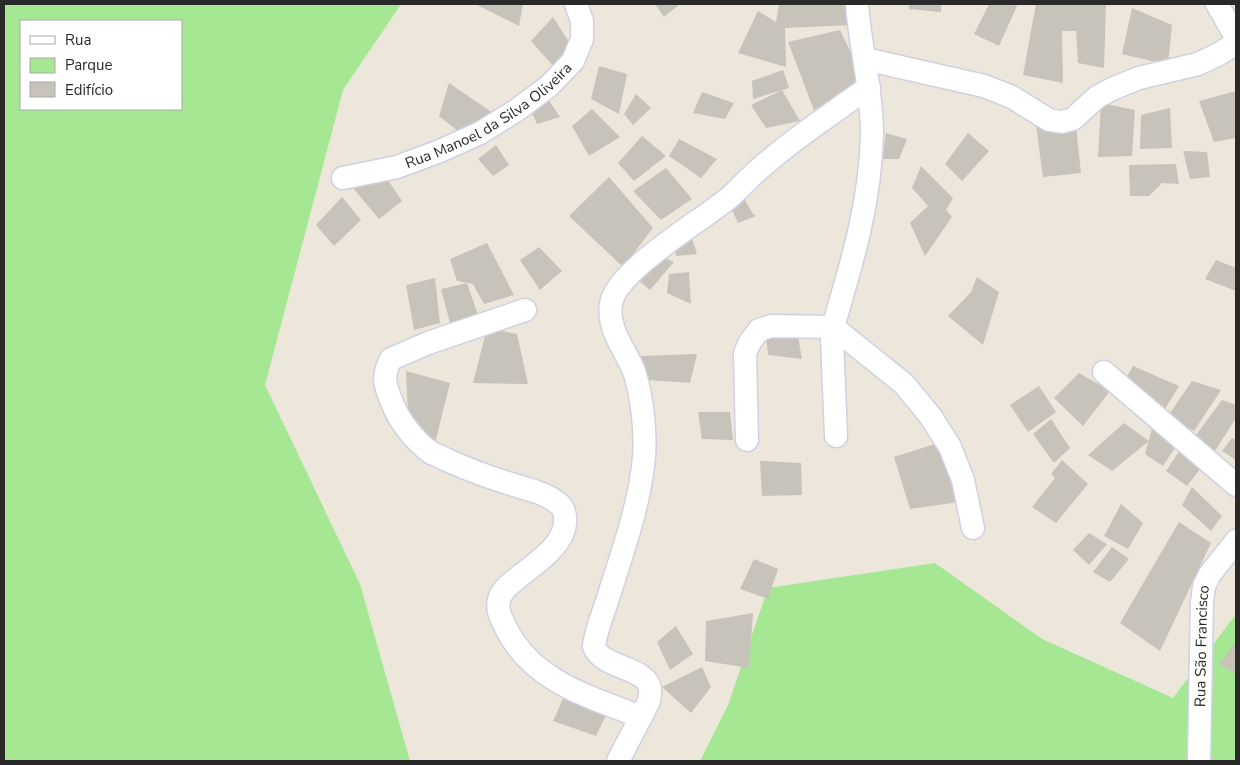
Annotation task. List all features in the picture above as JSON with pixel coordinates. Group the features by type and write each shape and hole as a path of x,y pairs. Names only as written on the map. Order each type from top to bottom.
{"street":[{"name":"Rua Manoel da Silva Oliveira","path":"343,178 397,167 440,151 480,133 517,110 549,86 573,62 582,39 582,21 576,4"},
{"path":"836,436 833,386 833,327 856,249 868,189 872,132 869,87 858,29 857,4"},
{"path":"1217,4 1236,37"},
{"path":"865,59 984,86 1012,97 1049,120 1062,122 1073,119 1097,97 1112,89 1139,78 1198,64 1236,43"},
{"path":"618,761 649,701 648,684 642,677 600,657 594,646 638,500 644,456 644,414 634,371 620,345 612,321 611,305 614,294 645,260 668,241 695,224 730,196 756,171 803,133 869,87"},
{"path":"525,310 428,343 391,359 386,370 384,383 395,410 409,432 430,452 474,472 547,496 561,506 565,516 565,527 559,540 502,591 498,601 500,615 508,633 518,647 544,674 568,689 641,717"},
{"path":"747,440 745,353 759,330 771,326 833,327 904,384 931,417 950,447 963,480 973,528"},
{"path":"1104,372 1236,485"},
{"name":"Rua São Francisco","path":"1199,761 1204,586 1210,574 1236,542"}],"green space":[{"path":"4,4 401,4 343,90 265,385 360,584 410,761 4,761"},
{"path":"935,563 1042,639 1173,698 1236,614 1236,761 700,761 728,705 768,588"}],"building":[{"path":"475,4 523,4 519,26"},
{"path":"655,4 680,4 664,17"},
{"path":"779,4 851,4 853,25 785,28 786,67 738,53 758,11 776,22"},
{"path":"909,4 941,4 941,12 909,9"},
{"path":"989,4 1012,4 1017,6 999,46 974,34"},
{"path":"1036,4 1106,4 1104,68 1078,63 1076,31 1062,31 1063,83 1023,75"},
{"path":"1132,8 1172,25 1168,65 1122,54"},
{"path":"553,17 571,45 554,67 531,41"},
{"path":"840,30 864,80 814,110 788,42"},
{"path":"599,66 627,74 619,114 591,99"},
{"path":"783,70 789,88 753,99 752,81"},
{"path":"449,83 493,113 458,131 439,116"},
{"path":"782,90 800,121 766,128 751,105"},
{"path":"1236,91 1236,138 1214,142 1199,101"},
{"path":"702,92 734,103 725,119 693,113"},
{"path":"636,94 651,108 633,125 624,114"},
{"path":"546,96 560,117 537,124 530,109"},
{"path":"1101,103 1135,110 1132,156 1098,157"},
{"path":"1170,108 1172,148 1140,149 1141,115"},
{"path":"592,109 620,137 589,156 572,126"},
{"path":"1036,125 1047,127 1076,126 1081,173 1043,177"},
{"path":"886,133 907,139 899,159 882,159"},
{"path":"968,133 989,151 962,181 945,164"},
{"path":"642,136 666,156 634,181 618,163"},
{"path":"679,139 717,159 701,178 669,156"},
{"path":"496,145 509,165 493,176 478,159"},
{"path":"1183,151 1207,152 1210,177 1190,179"},
{"path":"1176,164 1179,184 1162,183 1149,196 1130,196 1129,165"},
{"path":"921,166 953,198 946,210 952,217 925,256 910,223 928,206 912,188"},
{"path":"666,168 692,199 661,220 633,191"},
{"path":"384,174 402,201 379,219 353,188"},
{"path":"609,177 653,228 623,267 569,216"},
{"path":"742,195 756,216 738,223 730,206"},
{"path":"342,197 361,220 334,246 316,225"},
{"path":"690,232 697,254 676,256 674,243"},
{"path":"487,243 514,295 484,304 473,284 457,281 450,259"},
{"path":"539,247 562,271 540,290 520,260"},
{"path":"659,255 674,262 650,290 637,279"},
{"path":"1216,260 1236,268 1236,291 1205,279"},
{"path":"689,272 691,304 667,293 669,274"},
{"path":"977,277 999,292 983,345 948,316 971,292"},
{"path":"435,278 440,323 414,330 406,285"},
{"path":"467,283 478,315 450,323 441,289"},
{"path":"487,328 517,334 528,384 473,383"},
{"path":"766,334 798,336 802,359 768,355"},
{"path":"697,354 690,383 647,380 641,356"},
{"path":"1133,366 1179,386 1165,409 1124,382"},
{"path":"406,371 450,383 435,443 408,415"},
{"path":"1079,373 1110,391 1083,426 1054,398"},
{"path":"1192,381 1221,390 1194,431 1168,416"},
{"path":"1039,386 1056,412 1028,432 1010,405"},
{"path":"1222,400 1236,405 1236,418 1215,451 1196,435"},
{"path":"698,412 730,412 733,440 702,439"},
{"path":"1051,419 1070,448 1054,463 1033,434"},
{"path":"1124,423 1149,441 1112,471 1088,455"},
{"path":"1152,428 1177,445 1163,466 1145,454"},
{"path":"1232,438 1236,440 1236,460 1222,451"},
{"path":"938,443 959,502 910,509 894,457"},
{"path":"1182,447 1204,464 1187,486 1166,471"},
{"path":"1062,460 1088,484 1056,523 1032,507 1055,478 1051,474"},
{"path":"760,461 801,463 802,495 762,496"},
{"path":"1192,487 1222,516 1211,531 1182,505"},
{"path":"1121,504 1143,523 1128,549 1104,536"},
{"path":"1179,522 1211,543 1160,651 1120,623"},
{"path":"1089,533 1107,544 1089,565 1073,550"},
{"path":"1112,547 1129,559 1110,582 1093,572"},
{"path":"754,559 778,569 768,599 740,589"},
{"path":"753,613 749,668 705,661 706,621"},
{"path":"676,626 693,654 670,670 657,642"},
{"path":"1236,642 1236,674 1219,664"},
{"path":"702,667 711,687 691,713 662,687"},
{"path":"566,692 609,709 596,736 553,721"}]}
